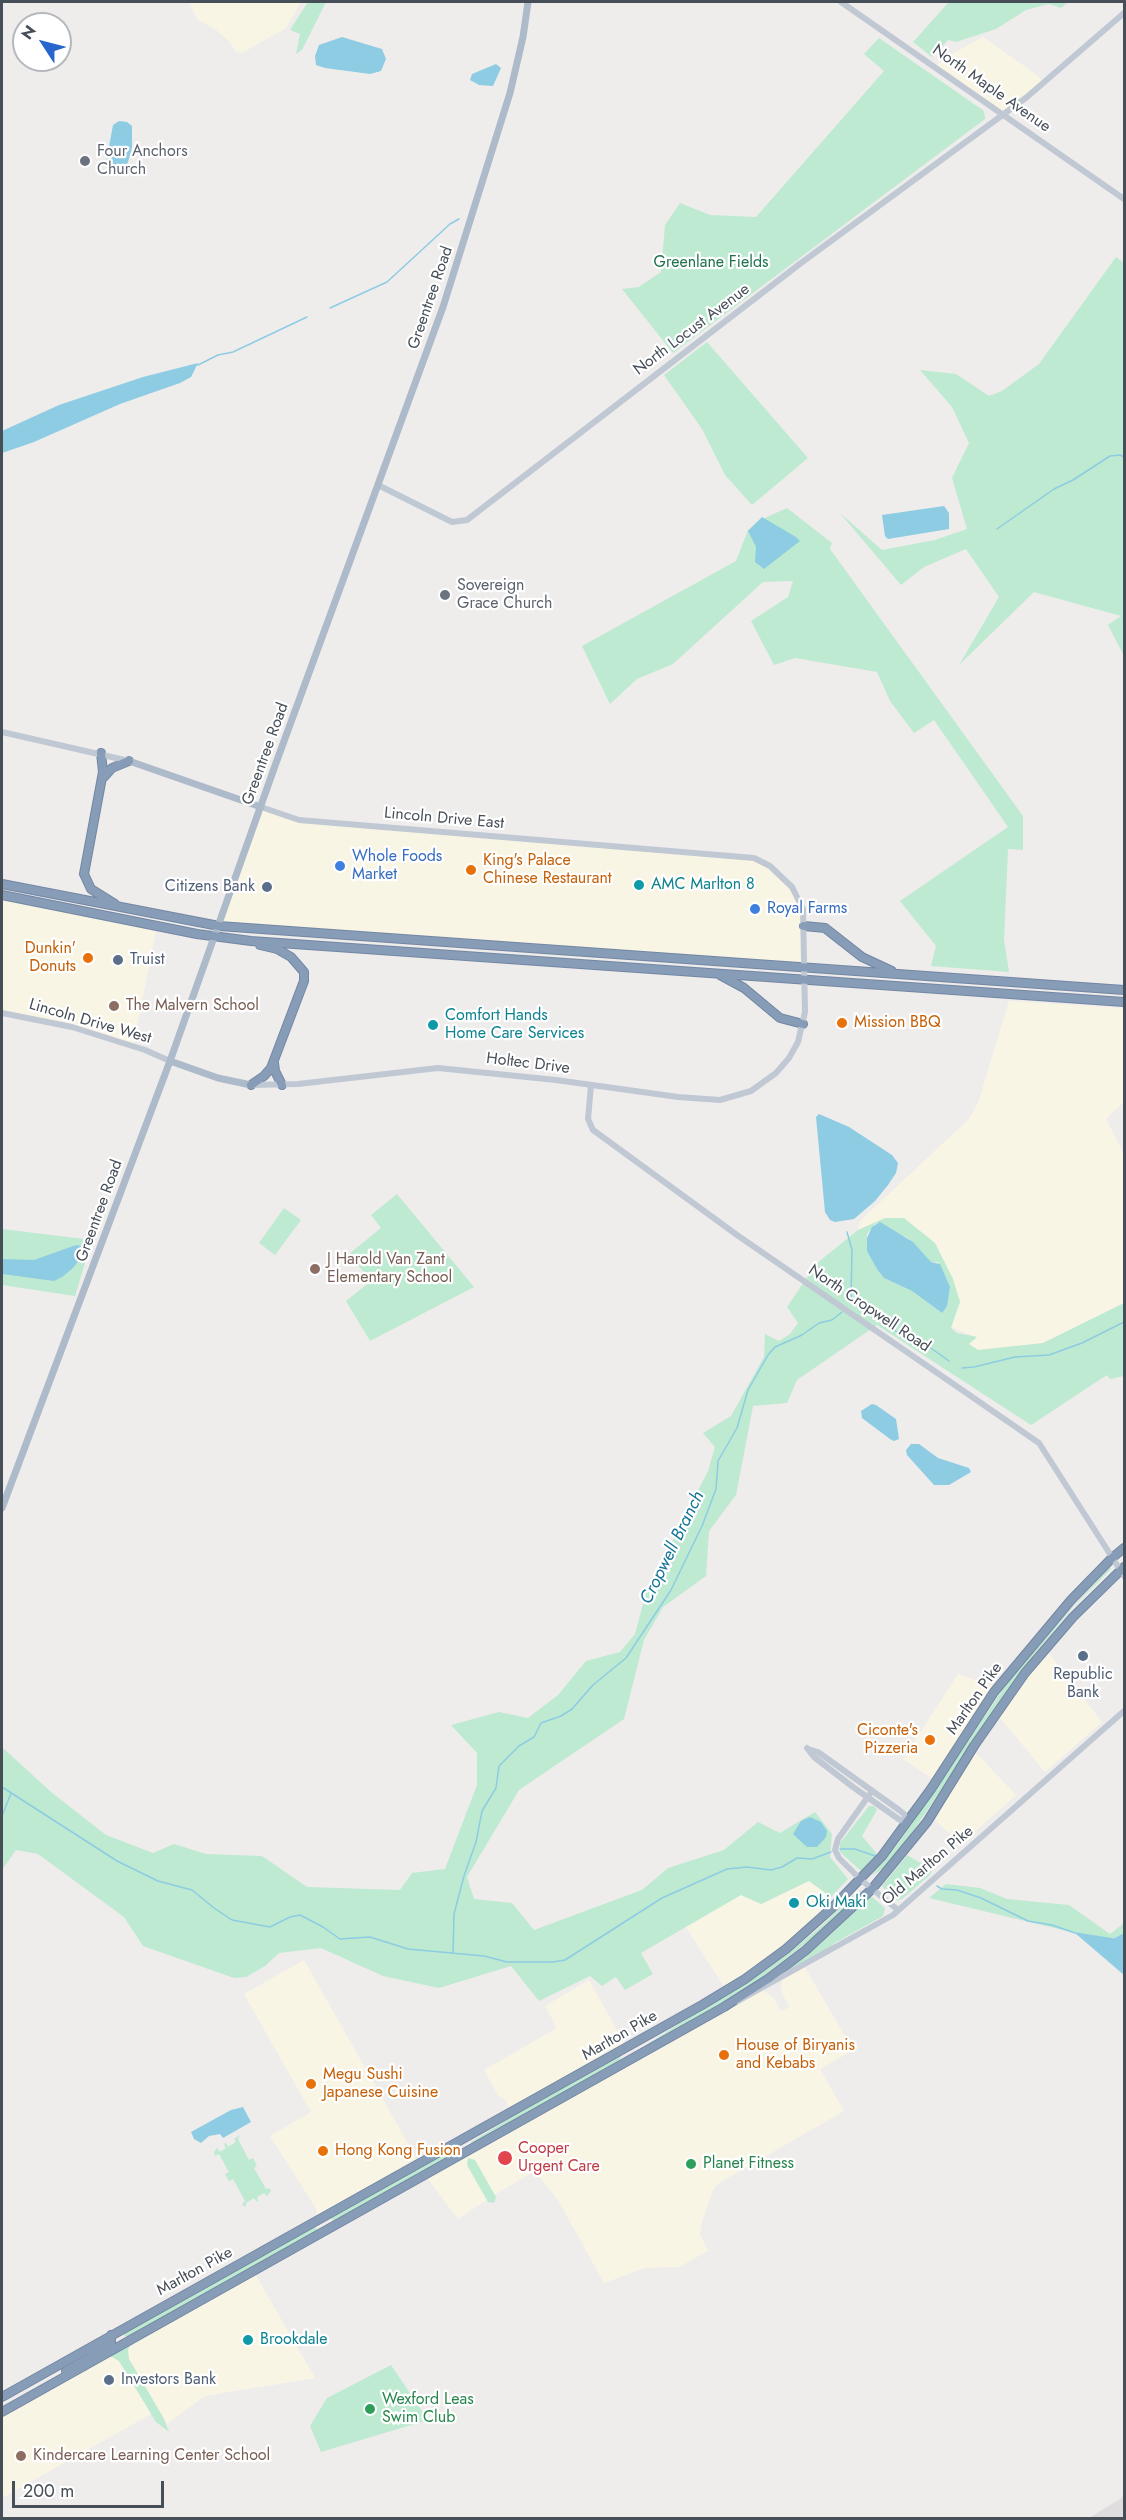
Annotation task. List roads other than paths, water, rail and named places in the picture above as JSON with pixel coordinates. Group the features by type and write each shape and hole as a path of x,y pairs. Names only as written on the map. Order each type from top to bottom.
{"highway":[{"path":"100,753 104,767 84,874 86,882 99,895 130,910"},
{"path":"101,781 112,768 129,761"},
{"path":"2,884 219,926 1125,990"},
{"path":"2,896 216,937 1125,1002"},
{"path":"804,926 825,928 831,931 862,957 881,967 916,975"},
{"path":"251,940 256,944 277,949 291,957 304,972 299,997 273,1061 264,1076 251,1085"},
{"path":"716,973 744,988 780,1018 803,1024"},
{"path":"273,1061 282,1085"},
{"name":"Marlton Pike","path":"2,2397 702,2005 786,1949 832,1908 882,1856 994,1692 1061,1611 1112,1558 1125,1548"},
{"name":"Marlton Pike","path":"2,2412 724,2007 768,1979 806,1950 872,1889 927,1822 974,1746 1025,1673 1073,1617 1123,1571"},
{"path":"619,2066 625,2052 635,2043"},
{"path":"14,2405 33,2390 111,2345 111,2335"}],"main road":[{"name":"Greentree Road","path":"2,1508 171,1061 261,807 444,307 517,65 528,2"},
{"name":"Lincoln Drive East","path":"129,761 261,807"},
{"name":"Holtec Drive","path":"171,1061 218,1078 251,1085"}],"street":[{"name":"North Maple Avenue","path":"841,2 1125,199"},
{"name":"North Locust Avenue","path":"378,485 452,522 467,520 801,263 1003,114 1062,68 1125,13"},
{"name":"Lincoln Drive East","path":"2,732 129,761"},
{"name":"Lincoln Drive East","path":"261,807 299,820 754,858 770,866 792,887 803,909 805,979"},
{"name":"Holtec Drive","path":"251,1085 282,1085 438,1068 699,1100 720,1100 741,1095 769,1080 783,1066 798,1042 803,1024 805,979"},
{"name":"Lincoln Drive West","path":"2,1013 46,1020 79,1029 146,1050 171,1061"},
{"name":"North Cropwell Road","path":"591,1085 588,1119 592,1130 737,1235 1039,1443 1112,1558 1123,1571"},
{"name":"Old Marlton Pike","path":"724,2007 762,1990 898,1910 1125,1711"},
{"path":"807,1748 818,1752 904,1814 907,1821 900,1820 868,1797 814,1757 807,1748"},
{"path":"872,1791 835,1846 837,1855 860,1879 898,1910"}],"water":[{"path":"342,37 382,49 386,59 381,71 370,74 316,65 315,56 319,45"},
{"path":"496,64 501,68 493,86 479,85 470,80 472,74"},
{"path":"119,121 127,122 132,126 132,148 126,169 112,171 106,168 106,163 113,125"},
{"path":"198,363 191,377 180,383 120,404 34,442 2,453 2,431 59,405 143,377"},
{"path":"944,506 949,513 949,529 888,539 885,536 882,515"},
{"path":"762,517 800,541 764,569 755,562 756,547 748,531"},
{"path":"819,1114 849,1127 892,1155 898,1163 896,1173 888,1185 875,1201 854,1219 835,1222 830,1220 825,1212 816,1117"},
{"path":"880,1222 913,1242 931,1262 940,1264 950,1287 947,1306 942,1313 912,1291 884,1278 877,1269 867,1251 867,1238 872,1227"},
{"path":"76,1245 86,1247 86,1251 73,1268 54,1281 2,1274 2,1259 34,1260"},
{"path":"872,1404 896,1419 899,1439 894,1441 890,1439 862,1418 861,1411"},
{"path":"911,1444 919,1444 938,1458 969,1468 971,1472 949,1485 934,1485 907,1455 906,1450"},
{"path":"810,1817 821,1822 827,1831 826,1837 817,1847 807,1847 793,1834 801,1821"},
{"path":"1075,1933 1113,1939 1124,1933 1124,1975"},
{"path":"243,2107 251,2122 223,2138 220,2134 209,2136 201,2143 194,2139 191,2132 231,2110"}],"waterway":[{"path":"330,308 387,282 450,224 459,219"},
{"path":"198,365 218,355 233,352 307,317"},
{"path":"997,529 1054,489 1073,480 1110,456 1124,457"},
{"path":"847,1232 852,1250 851,1299"},
{"name":"Cropwell Branch","path":"851,1300 907,1339 928,1346 949,1361"},
{"name":"Cropwell Branch","path":"453,1952 454,1914 476,1842 482,1811 496,1788 499,1766 519,1746 534,1737 541,1723 561,1716 572,1709 593,1685 626,1658 671,1590 702,1526 716,1489 718,1461 737,1428 748,1390 768,1355 775,1347 802,1335 819,1323 832,1320 842,1312"},
{"name":"Cropwell Branch","path":"962,1368 1015,1357 1049,1355 1082,1343 1124,1322"},
{"path":"2,1787 117,1861 158,1881 192,1890 232,1920 270,1927 290,1917 300,1915 340,1939 370,1937 408,1949 484,1956 507,1962 565,1960 662,1898 727,1869 747,1867 771,1870 782,1867 797,1858 812,1859 831,1852"},
{"path":"2,1816 11,1793"},
{"path":"840,1849 855,1849 875,1856"},
{"path":"937,1886 981,1898 1028,1921 1052,1925 1075,1933 1113,1939"}],"place":[{"name":"Four Anchors Church","path":"85,161"},
{"name":"Sovereign Grace Church","path":"445,595"},
{"name":"Whole Foods Market","path":"340,866"},
{"name":"King's Palace Chinese Restaurant","path":"471,870"},
{"name":"AMC Marlton 8","path":"639,885"},
{"name":"Citizens Bank","path":"267,887"},
{"name":"Royal Farms","path":"755,909"},
{"name":"Dunkin' Donuts","path":"88,958"},
{"name":"Truist","path":"118,960"},
{"name":"The Malvern School","path":"114,1006"},
{"name":"Mission BBQ","path":"842,1023"},
{"name":"Comfort Hands Home Care Services","path":"433,1025"},
{"name":"J Harold Van Zant Elementary School","path":"315,1269"},
{"name":"Republic Bank","path":"1083,1656"},
{"name":"Ciconte's Pizzeria","path":"930,1740"},
{"name":"Oki Maki","path":"794,1903"},
{"name":"House of Biryanis and Kebabs","path":"724,2055"},
{"name":"Megu Sushi Japanese Cuisine","path":"311,2084"},
{"name":"Hong Kong Fusion","path":"323,2151"},
{"name":"Cooper Urgent Care","path":"505,2158"},
{"name":"Planet Fitness","path":"691,2164"},
{"name":"Brookdale","path":"248,2340"},
{"name":"Investors Bank","path":"109,2380"},
{"name":"Wexford Leas Swim Club","path":"370,2409"},
{"name":"Kindercare Learning Center School","path":"21,2456"}],"park label":[{"name":"Greenlane Fields","path":"711,263"}]}
